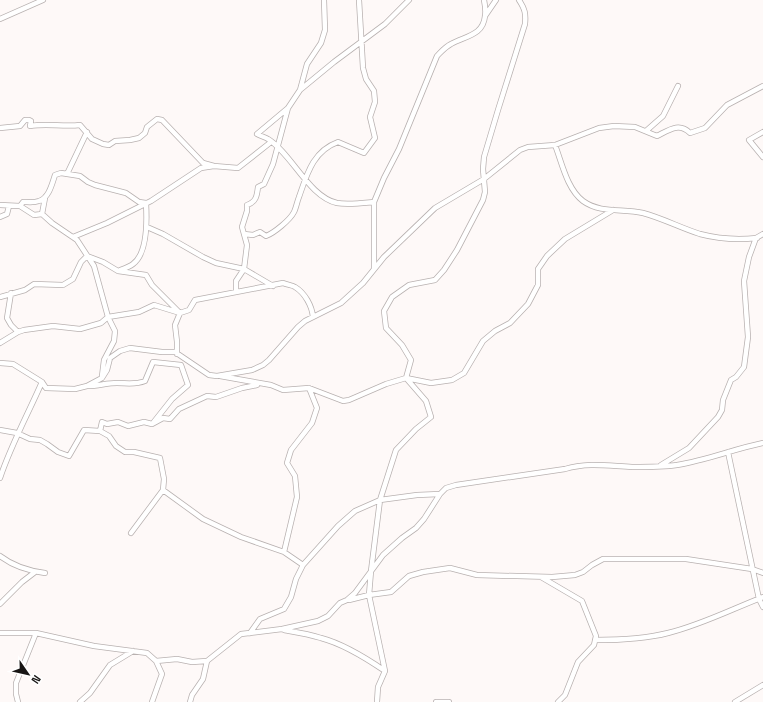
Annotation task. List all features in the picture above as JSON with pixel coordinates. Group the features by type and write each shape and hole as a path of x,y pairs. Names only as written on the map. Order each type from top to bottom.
{"street":[{"path":"0,19 43,0"},
{"path":"300,90 307,64 321,43 325,30 324,0"},
{"path":"244,234 253,235 260,232 266,236 294,213 315,159 328,145 338,142 364,153 375,138 370,117 375,102 374,91 366,79 362,68 359,0"},
{"path":"374,202 338,203 327,200 317,193 278,148 271,142 256,134 288,108 300,90 334,62 385,24 409,0"},
{"path":"484,0 485,16"},
{"path":"374,269 374,202 399,149 437,56 444,48 475,34 480,29 485,16 496,0"},
{"path":"406,378 411,360 402,345 386,328 384,311 392,297 409,285 435,280 444,270 457,250 483,200 485,192 483,169 484,157 525,24 525,9 520,0"},
{"path":"646,131 663,116 678,86"},
{"path":"217,376 252,370 263,365 305,321 341,302 363,283 374,269 435,208 484,179 520,150 528,147 555,145 599,128 614,126 635,127 657,136 674,127 685,129 690,133 705,128 727,105 763,86"},
{"path":"236,292 236,281 244,269 247,245 242,227 247,211 247,205 252,203 256,197 258,187 264,184 273,164 288,108"},
{"path":"0,128 20,126 25,120 29,120 31,122 30,126 70,126 80,124 92,139 109,145 115,141 139,138 145,133 147,127 157,119 162,120 203,163 214,166 238,168 271,142"},
{"path":"67,174 87,132"},
{"path":"763,132 749,140 763,157"},
{"path":"555,145 568,180 576,194 583,201 593,206 642,213 701,234 732,240 763,236"},
{"path":"73,237 107,223 163,194 202,168 214,166"},
{"path":"20,206 23,202 38,202 44,198 50,189 55,175 61,173 80,176 95,185 126,193 138,202 146,203"},
{"path":"42,214 44,198"},
{"path":"118,271 133,264 140,256 147,227 146,203"},
{"path":"0,205 20,206 34,215 42,214 52,223 77,240 94,266 108,317 115,331 115,336 110,351 104,360 102,378"},
{"path":"0,217 6,214 9,206"},
{"path":"87,386 102,378 107,370 110,358 120,351 130,348 175,352 209,375 272,385 283,390 309,388 343,401 349,400 386,384 406,378 431,383 452,380 464,373 483,341 495,331 510,323 528,304 538,285 538,270 546,256 565,239 613,210"},
{"path":"147,227 216,263 244,269 273,286"},
{"path":"662,466 689,448 718,417 722,410 723,400 731,380 736,377 744,367 748,337 744,281 749,258 756,238"},
{"path":"87,256 103,262 118,271 146,275 152,285 180,313"},
{"path":"0,297 25,290 34,284 63,285 73,279 81,262 87,256"},
{"path":"0,343 18,332 53,326 80,329 101,323 108,317 139,312 154,305 180,313 189,310 195,300 283,283 295,287 305,296 313,317"},
{"path":"10,293 7,318 18,332"},
{"path":"178,354 174,325 180,313"},
{"path":"0,363 14,364 42,382 46,388 60,389 75,389 87,386 116,383 140,383 145,381 154,362 181,365 188,385 172,399 152,424"},
{"path":"377,702 378,687 385,671 369,594 380,500 396,450 416,429 431,417 426,401 406,378"},
{"path":"0,478 17,434 29,412 42,382"},
{"path":"100,431 102,422 107,424 118,422 128,426 144,422 152,424 163,418 170,419 179,409 207,396 216,397 242,388 260,384"},
{"path":"284,552 297,497 295,476 286,463 291,450 312,423 317,408 309,388"},
{"path":"0,430 30,439 40,440 58,452 69,456 84,430 100,431 109,436 116,446 125,452 134,452 160,458 164,479 163,490 132,533"},
{"path":"347,600 355,592 383,555 424,520 440,494 446,488 456,484 578,465 593,464 632,467 677,465 763,443"},
{"path":"728,452 752,569 763,607"},
{"path":"163,490 203,519 241,537 284,552 303,565"},
{"path":"250,633 260,620 284,608 291,596 296,579 303,565 338,526 355,511 380,500 417,495 440,494"},
{"path":"0,556 9,562 35,572 44,573"},
{"path":"156,661 177,659 192,662 207,661 241,634 282,629 318,621 328,616 340,603 347,600 369,594 391,592 409,576 423,572 450,568 477,575 540,577 575,575 583,572 603,559 686,559 752,569 763,573"},
{"path":"0,604 22,582 35,572"},
{"path":"540,577 582,601 596,636 594,645 578,662 565,695 558,702"},
{"path":"595,640 627,639 668,633 761,598"},
{"path":"282,629 321,638 341,646 385,671"},
{"path":"0,633 36,633 94,646 147,653 156,661 162,674 152,702"},
{"path":"18,702 16,683 36,633"},
{"path":"80,702 90,693 110,665 134,651"},
{"path":"190,702 192,695 203,679 207,661"},
{"path":"735,702 763,685"},
{"path":"436,702 449,702"}]}
